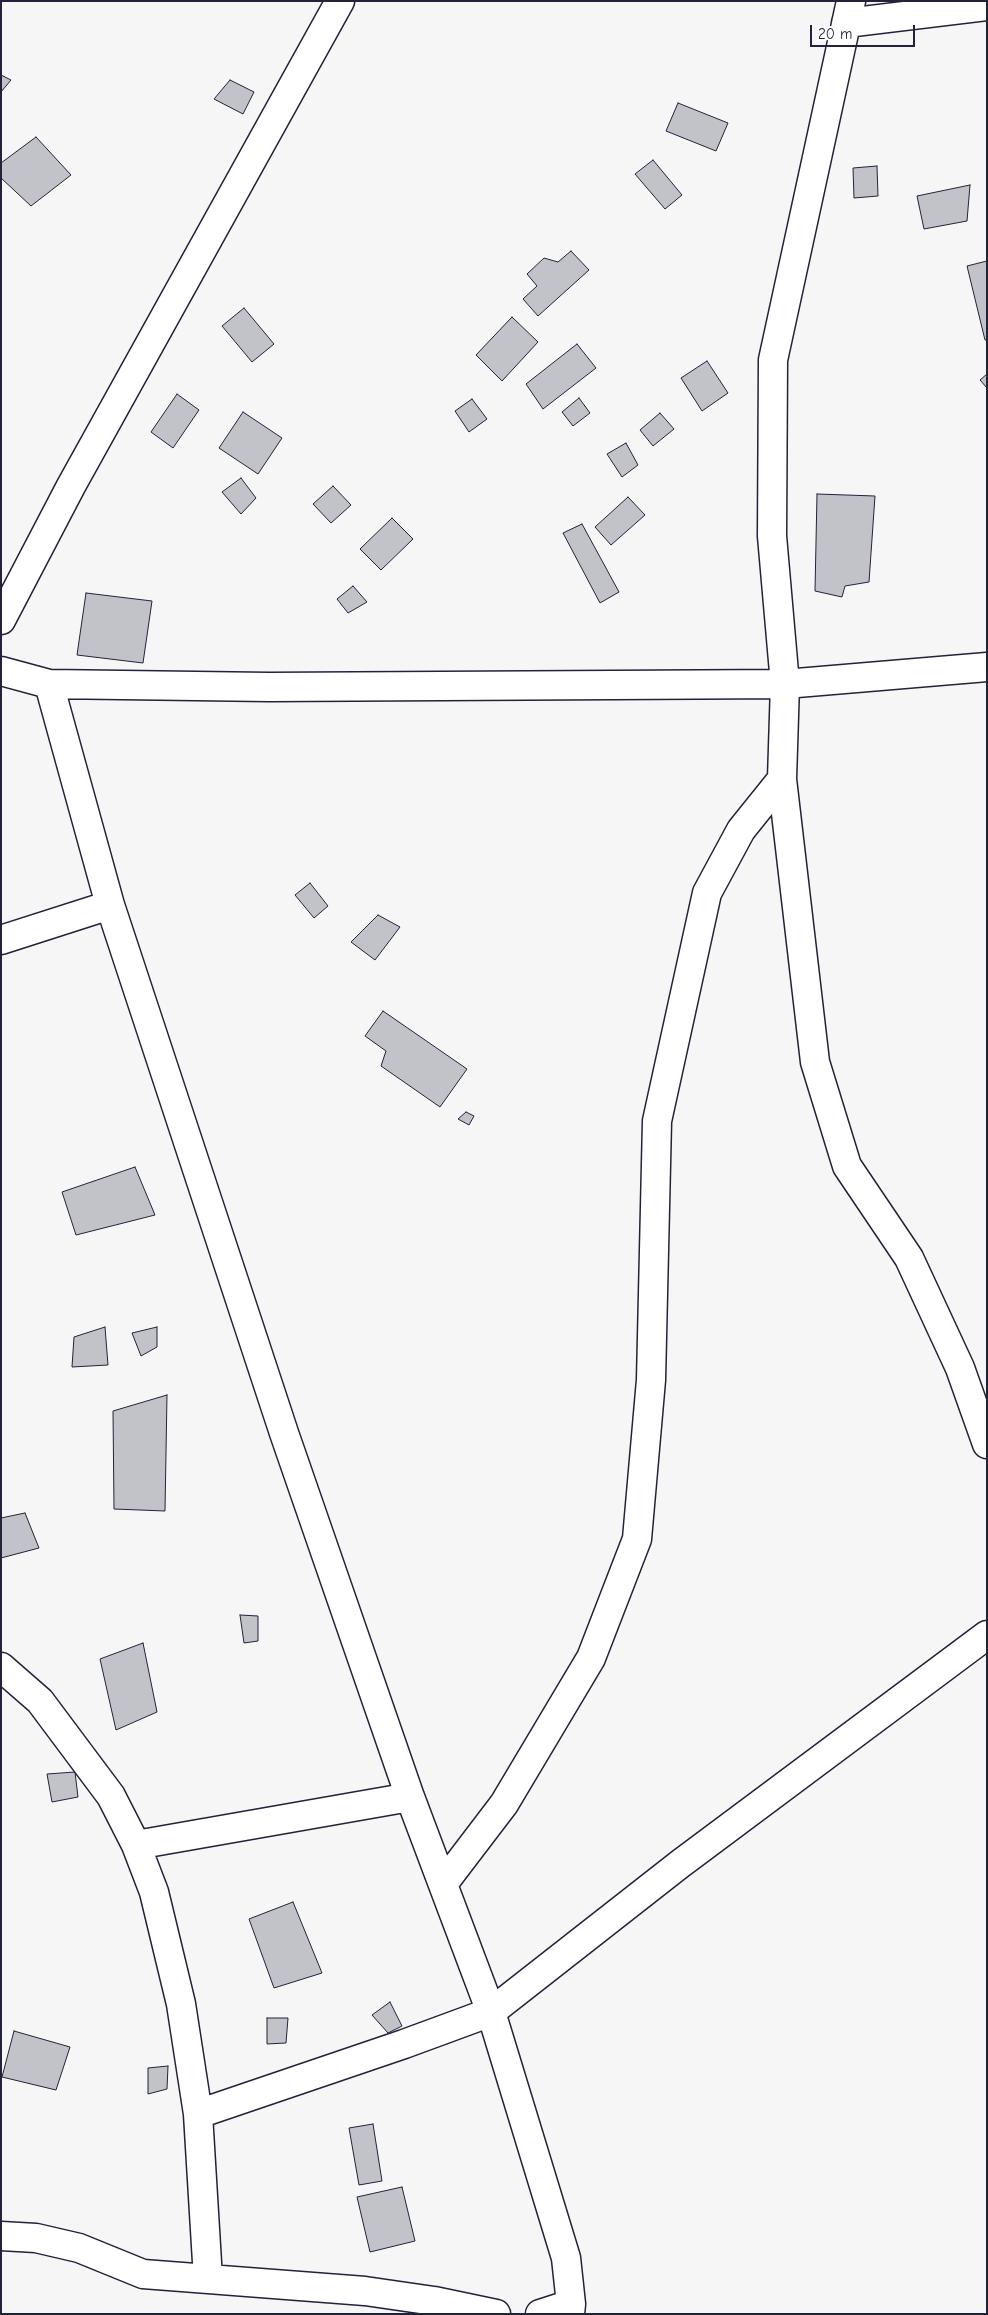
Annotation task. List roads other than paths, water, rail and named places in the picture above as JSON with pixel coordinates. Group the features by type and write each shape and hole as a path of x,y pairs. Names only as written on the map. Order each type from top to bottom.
{"street":[{"path":"1,620 71,486 340,1"},
{"path":"987,6 848,12 773,360 772,536 785,684 782,779 815,1062 847,1166 909,1258 960,1368 987,1444"},
{"path":"1,672 49,684 279,687 785,684 987,667"},
{"path":"49,684 110,905 284,1433 410,1797 491,2012 566,2258 571,2309 540,2314"},
{"path":"443,1884 504,1804 591,1658 637,1540 651,1380 657,1120 708,893 741,830 782,779"},
{"path":"1,940 110,905"},
{"path":"198,2114 404,2044 491,2012 680,1864 987,1635"},
{"path":"1,1667 40,1701 111,1796 136,1845 154,1892 181,2004 198,2114 208,2280"},
{"path":"136,1845 410,1797"},
{"path":"1,2236 36,2238 79,2248 143,2274 365,2291 434,2301 496,2314"}]}
